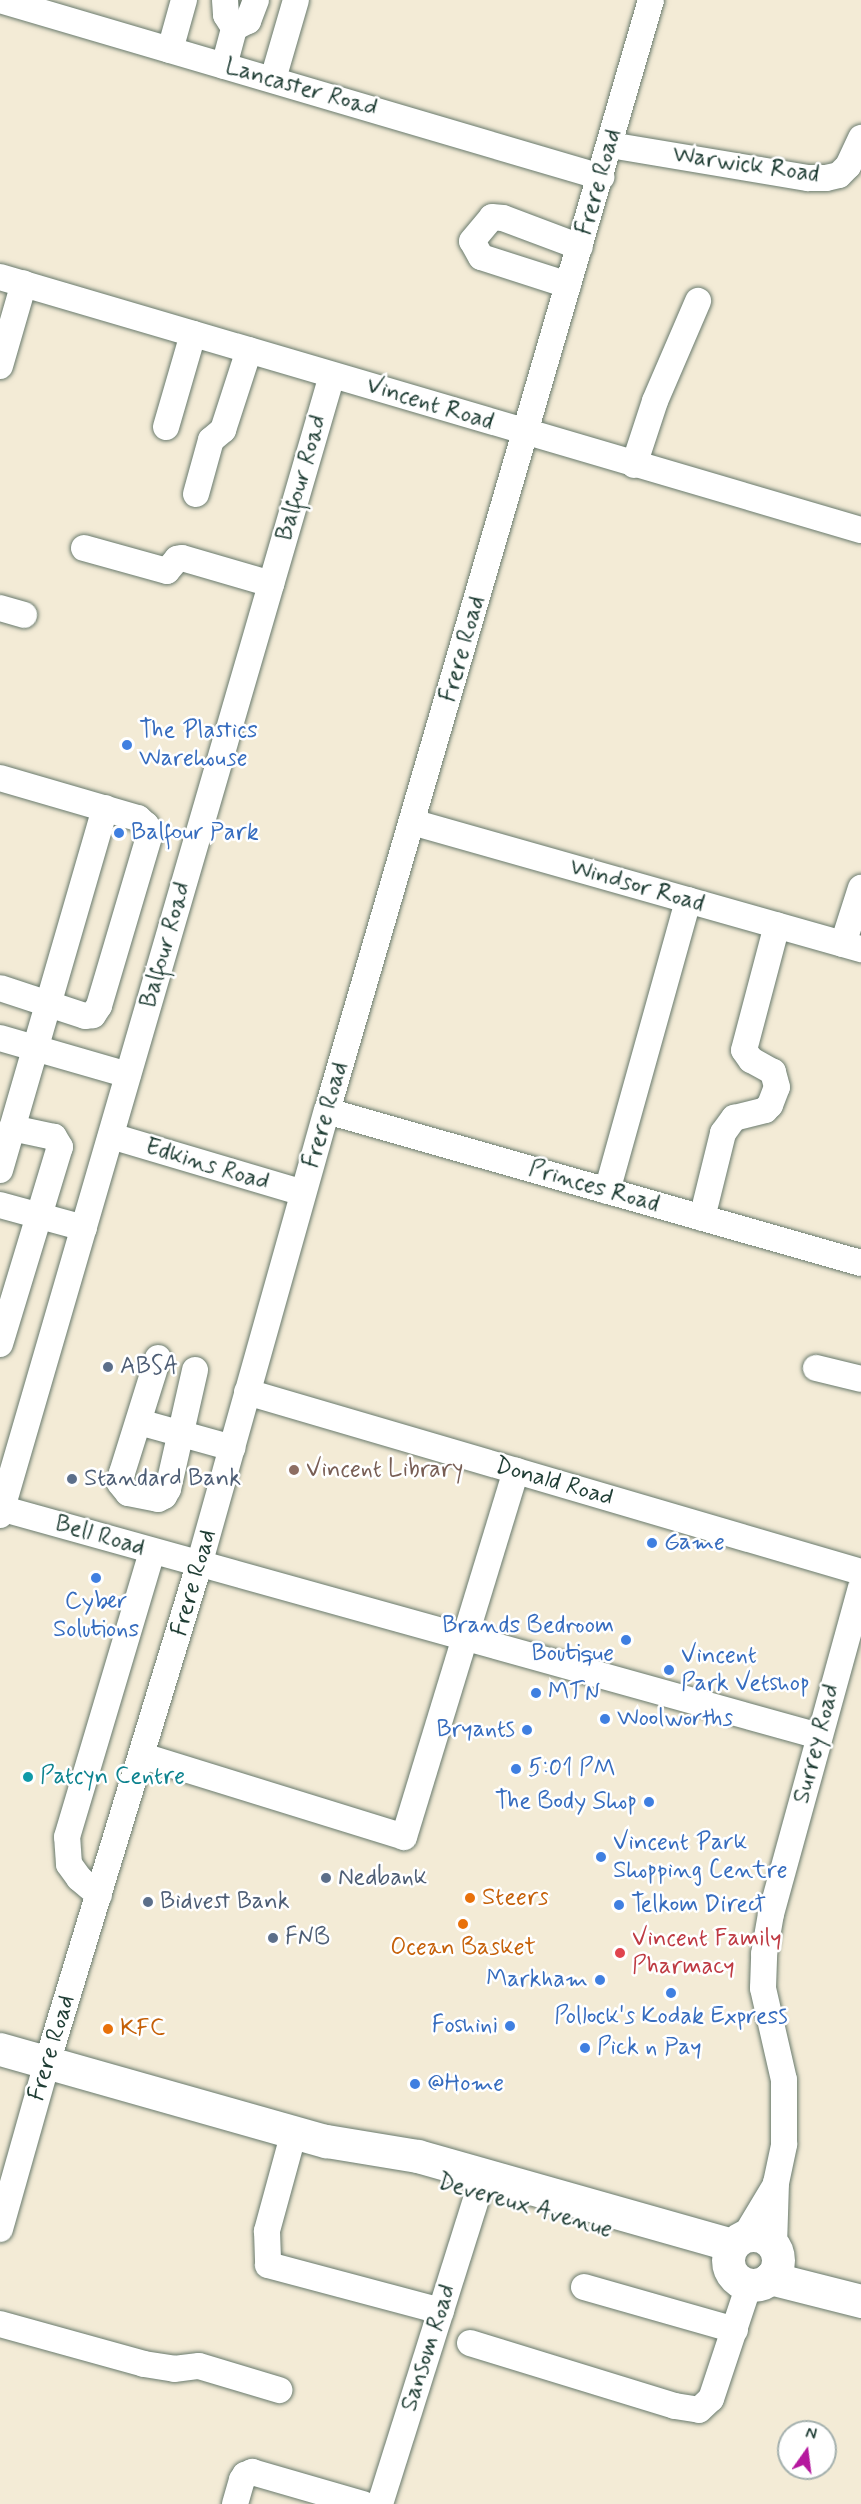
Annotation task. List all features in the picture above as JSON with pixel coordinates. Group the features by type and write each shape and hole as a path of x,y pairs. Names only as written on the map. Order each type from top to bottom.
{"main road":[{"name":"Devereux Avenue","path":"0,2049 326,2141 412,2174 478,2193 861,2285"},
{"name":"Devereux Avenue","path":"326,2141 418,2156 754,2259 861,2301"}],"street":[{"name":"Lancaster Road","path":"0,0 601,177"},
{"path":"170,50 184,0"},
{"path":"224,66 234,28 226,15 225,0"},
{"path":"234,28 248,21 256,0"},
{"path":"273,79 296,0"},
{"name":"Frere Road","path":"0,2229 47,2063 200,1565 303,1193 651,0"},
{"name":"Warwick Road","path":"610,145 808,178 826,178 839,175 848,166 861,138"},
{"path":"568,285 481,257 472,241 492,218 503,218 580,247"},
{"path":"0,366 12,280"},
{"name":"Vincent Road","path":"12,280 525,433 861,530"},
{"path":"634,465 655,401 698,301"},
{"path":"166,427 193,334"},
{"path":"196,494 211,440 223,430 249,350"},
{"name":"Balfour Road","path":"1,1511 332,375"},
{"path":"84,548 167,571 177,559 182,558 271,584"},
{"path":"0,608 24,615"},
{"path":"0,778 138,818 146,825 149,837 106,984 99,1006 93,1015 85,1016 0,988"},
{"path":"0,1170 105,808"},
{"name":"Windsor Road","path":"412,822 852,947"},
{"path":"852,947 861,888"},
{"path":"607,1191 688,900"},
{"path":"702,1218 723,1133 734,1118 765,1110 770,1105 777,1087 772,1072 751,1060 744,1050 777,925"},
{"path":"0,1038 128,1075"},
{"name":"Princes Road","path":"327,1111 861,1263"},
{"path":"0,1344 58,1155 59,1142 54,1137 12,1128"},
{"name":"Edkins Road","path":"111,1136 303,1193"},
{"path":"0,1205 84,1228"},
{"path":"158,1358 120,1483 128,1493 150,1498 164,1496 168,1489 195,1370"},
{"path":"816,1368 861,1379"},
{"name":"Donald Road","path":"248,1392 861,1572"},
{"path":"139,1422 232,1448"},
{"path":"143,1756 404,1838 516,1471"},
{"name":"Bell Road","path":"1,1511 819,1736"},
{"path":"99,1895 79,1878 69,1864 68,1838 152,1551"},
{"name":"Surrey Road","path":"470,2343 675,2406 699,2410 711,2399 735,2330 776,2183 784,2144 784,2080 763,1988 764,1954 771,1914 861,1588"},
{"path":"294,2132 267,2231 268,2265 441,2311"},
{"name":"Sansom Road","path":"381,2503 478,2193"},
{"path":"584,2287 735,2330"},
{"path":"0,2324 144,2364 174,2369 199,2366 279,2390"},
{"path":"235,2504 242,2480 245,2475 252,2472 381,2503"}],"place":[{"name":"The Plastics Warehouse","path":"127,745"},
{"name":"Balfour Park","path":"119,833"},
{"name":"ABSA","path":"108,1367"},
{"name":"Vincent Library","path":"294,1470"},
{"name":"Standard Bank","path":"72,1479"},
{"name":"Game","path":"652,1543"},
{"name":"Cyber Solutions","path":"96,1578"},
{"name":"Brands Bedroom Boutique","path":"626,1640"},
{"name":"Vincent Park Vetshop","path":"669,1670"},
{"name":"MTN","path":"536,1693"},
{"name":"Woolworths","path":"605,1719"},
{"name":"Bryants","path":"527,1730"},
{"name":"5:01 PM","path":"516,1769"},
{"name":"Patcyn Centre","path":"28,1777"},
{"name":"The Body Shop","path":"649,1802"},
{"name":"Vincent Park Shopping Centre","path":"601,1857"},
{"name":"Nedbank","path":"326,1878"},
{"name":"Steers","path":"470,1898"},
{"name":"Bidvest Bank","path":"148,1902"},
{"name":"Telkom Direct","path":"619,1905"},
{"name":"Ocean Basket","path":"463,1924"},
{"name":"FNB","path":"273,1938"},
{"name":"Vincent Family Pharmacy","path":"620,1953"},
{"name":"Markham","path":"600,1980"},
{"name":"Pollock's Kodak Express","path":"671,1993"},
{"name":"Foshini","path":"510,2026"},
{"name":"KFC","path":"108,2029"},
{"name":"Pick n Pay","path":"585,2048"},
{"name":"@Home","path":"415,2084"}]}
